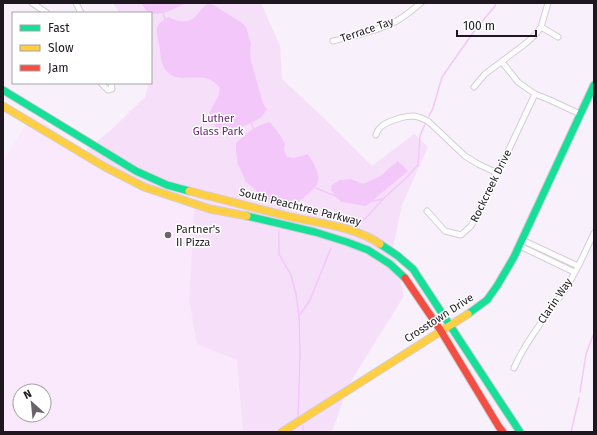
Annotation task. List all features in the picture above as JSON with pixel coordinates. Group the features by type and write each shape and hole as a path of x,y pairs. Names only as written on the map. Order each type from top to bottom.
{"main road":[{"name":"Crosstown Drive","path":"282,432 477,308 487,300 498,286 521,243 594,85"},
{"name":"South Peachtree Parkway","path":"3,90 122,163 167,185 288,216 334,225 376,241 398,256 413,269 520,432"},
{"name":"South Peachtree Parkway","path":"3,106 131,181 144,187 210,209 315,232 347,242 368,250 390,264 405,278 441,331 499,428 503,432"}],"street":[{"path":"32,3 46,12"},
{"path":"76,3 80,12"},
{"name":"Terrace Tay","path":"333,41 393,23 421,3"},
{"path":"474,87 485,74 535,35 541,27 548,3"},
{"path":"541,27 558,37"},
{"path":"502,62 518,82 535,94 580,114"},
{"path":"102,84 108,90 112,89 112,84"},
{"name":"Rockcreek Drive","path":"427,211 445,231 461,235 471,226 535,94"},
{"path":"376,135 379,128 399,118 415,116 422,118 429,122 465,156 497,173"},
{"name":"Clarin Way","path":"514,368 522,351 566,287 594,233"},
{"path":"521,243 578,266"},
{"path":"521,243 574,272"}],"shaded area":[{"path":"186,3 167,12 157,14 147,12 142,4"},
{"path":"209,3 241,22 246,27 251,44 251,61 263,103 267,110 257,120 229,130 217,128 209,113 219,95 220,88 212,80 204,78 180,78 167,72 161,57 157,32 157,28 160,23 168,17 178,21 189,21"},
{"path":"32,115 86,150 120,177 172,193 195,198 189,299 237,359 243,432 3,432 3,162"},
{"path":"270,122 285,144 284,150 287,157 294,158 308,154 317,171 318,182 315,187 297,203 278,203 267,200 246,182 238,164 236,143 256,127"},
{"path":"398,161 408,171 366,206 341,202 331,190 332,185 340,180 351,179 363,184 379,177"}],"green space":[{"name":"Luther Glass Park","path":"113,3 261,3 280,46 282,79 372,166 414,134 428,147 402,205 393,248 404,296 348,386 332,432 243,432 237,360 197,344 189,299 195,198 172,193 120,177 86,150 111,130 145,97 149,84 152,84 152,12 118,12"}],"waterway":[{"path":"429,116 433,108 442,77 496,3"},
{"path":"163,13 165,19"},
{"path":"251,122 254,130"},
{"path":"355,227 367,217 418,165 420,136 425,124"},
{"path":"316,188 338,197"},
{"path":"369,202 383,199"},
{"path":"280,203 280,209"},
{"path":"279,231 279,254 291,275 296,294 299,316 300,353 298,418"},
{"path":"299,316 310,300 331,248"},
{"path":"580,392 586,354 594,333"},
{"path":"571,432 579,398"},
{"path":"303,426 303,432"}],"traffic: fast":[{"path":"468,314 487,300 514,257 594,85"},
{"path":"3,90 136,171 167,185 189,191"},
{"path":"247,216 315,232 368,250 390,264 405,278"},
{"path":"380,244 398,256 413,269 520,432"}],"traffic: slow":[{"path":"3,106 105,167 144,187 210,209 247,216"},
{"path":"189,191 287,216 347,229 359,233 380,244"},
{"path":"282,432 468,314"}],"traffic: jam":[{"path":"405,278 441,331 503,432"}],"place":[{"name":"Partner's II Pizza","path":"168,235"}]}
